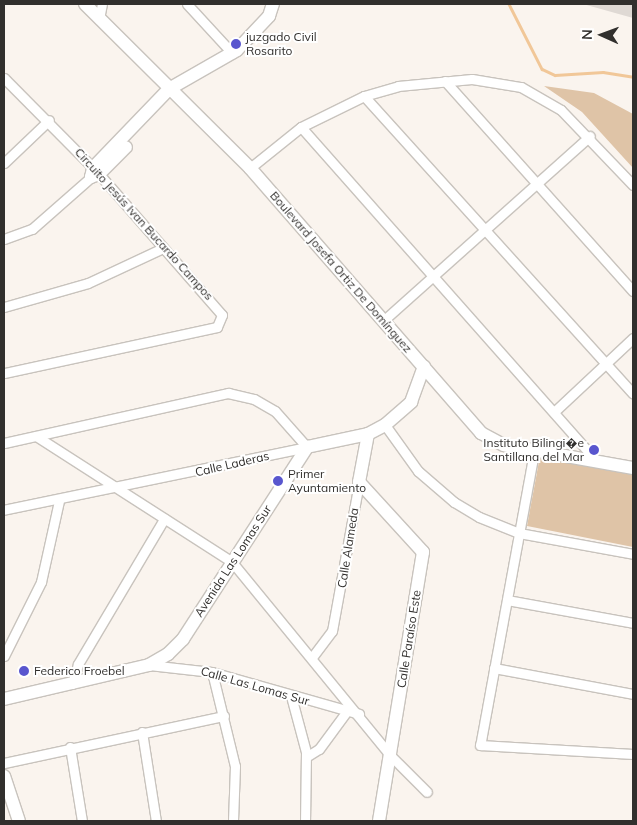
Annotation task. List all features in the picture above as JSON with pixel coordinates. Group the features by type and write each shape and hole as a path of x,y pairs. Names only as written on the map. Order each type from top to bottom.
{"street":[{"name":"Boulevard Josefa Ortiz De Domínguez","path":"85,4 250,168 481,433 492,441 534,452 633,468"},
{"path":"99,19 102,4"},
{"path":"187,4 232,53"},
{"path":"4,238 32,229 94,173 185,80 232,53 257,32 273,4"},
{"name":"Circuito Jesús Ivan Bucardo Campos","path":"4,78 49,120 94,173 221,310 217,327 4,373"},
{"path":"250,168 301,127 364,96 398,86 472,78 521,87 561,110 590,136 633,185"},
{"path":"445,81 535,184 633,291"},
{"path":"364,96 633,394"},
{"path":"4,163 49,120"},
{"path":"301,127 555,411 597,462"},
{"path":"384,320 590,136"},
{"path":"4,308 88,283 163,248"},
{"path":"555,411 633,338"},
{"name":"Calle Laderas","path":"4,510 122,488 368,434 384,425 411,402 424,366"},
{"path":"4,443 228,393 254,398 275,411 307,447"},
{"path":"384,425 418,470 454,502 519,533 633,554"},
{"name":"Calle Alameda","path":"313,656 332,631 368,434"},
{"path":"36,436 122,488 164,519 232,562 313,656 390,755 427,792"},
{"name":"Avenida Las Lomas Sur","path":"148,665 183,639 307,447"},
{"path":"534,452 480,745 633,754"},
{"name":"Calle Paraíso Este","path":"358,482 423,552 379,821"},
{"path":"4,656 41,582 59,501"},
{"path":"72,684 78,664 164,519"},
{"path":"507,600 633,623"},
{"name":"Calle Las Lomas Sur","path":"4,699 148,665 212,672 359,714"},
{"path":"494,668 633,694"},
{"path":"212,672 235,766 233,821"},
{"path":"291,696 306,757 305,821"},
{"path":"306,757 319,749 347,712"},
{"path":"4,763 70,747 224,716"},
{"path":"142,732 156,821"},
{"path":"70,747 82,821"},
{"path":"4,776 18,821"}],"shaded area":[{"path":"544,86 594,93 633,114 633,168 582,112"},
{"path":"540,456 633,473 633,547 527,526"}],"building":[{"path":"583,4 633,4 633,18"}],"waterway":[{"path":"406,4 423,4"},
{"path":"509,4 542,69 555,75 603,72 633,77"}],"place":[{"name":"juzgado Civil Rosarito","path":"236,44"},
{"name":"Instituto Bilingi�e Santillana del Mar","path":"594,450"},
{"name":"Primer Ayuntamiento","path":"278,481"},
{"name":"Federico Froebel","path":"24,671"}]}
